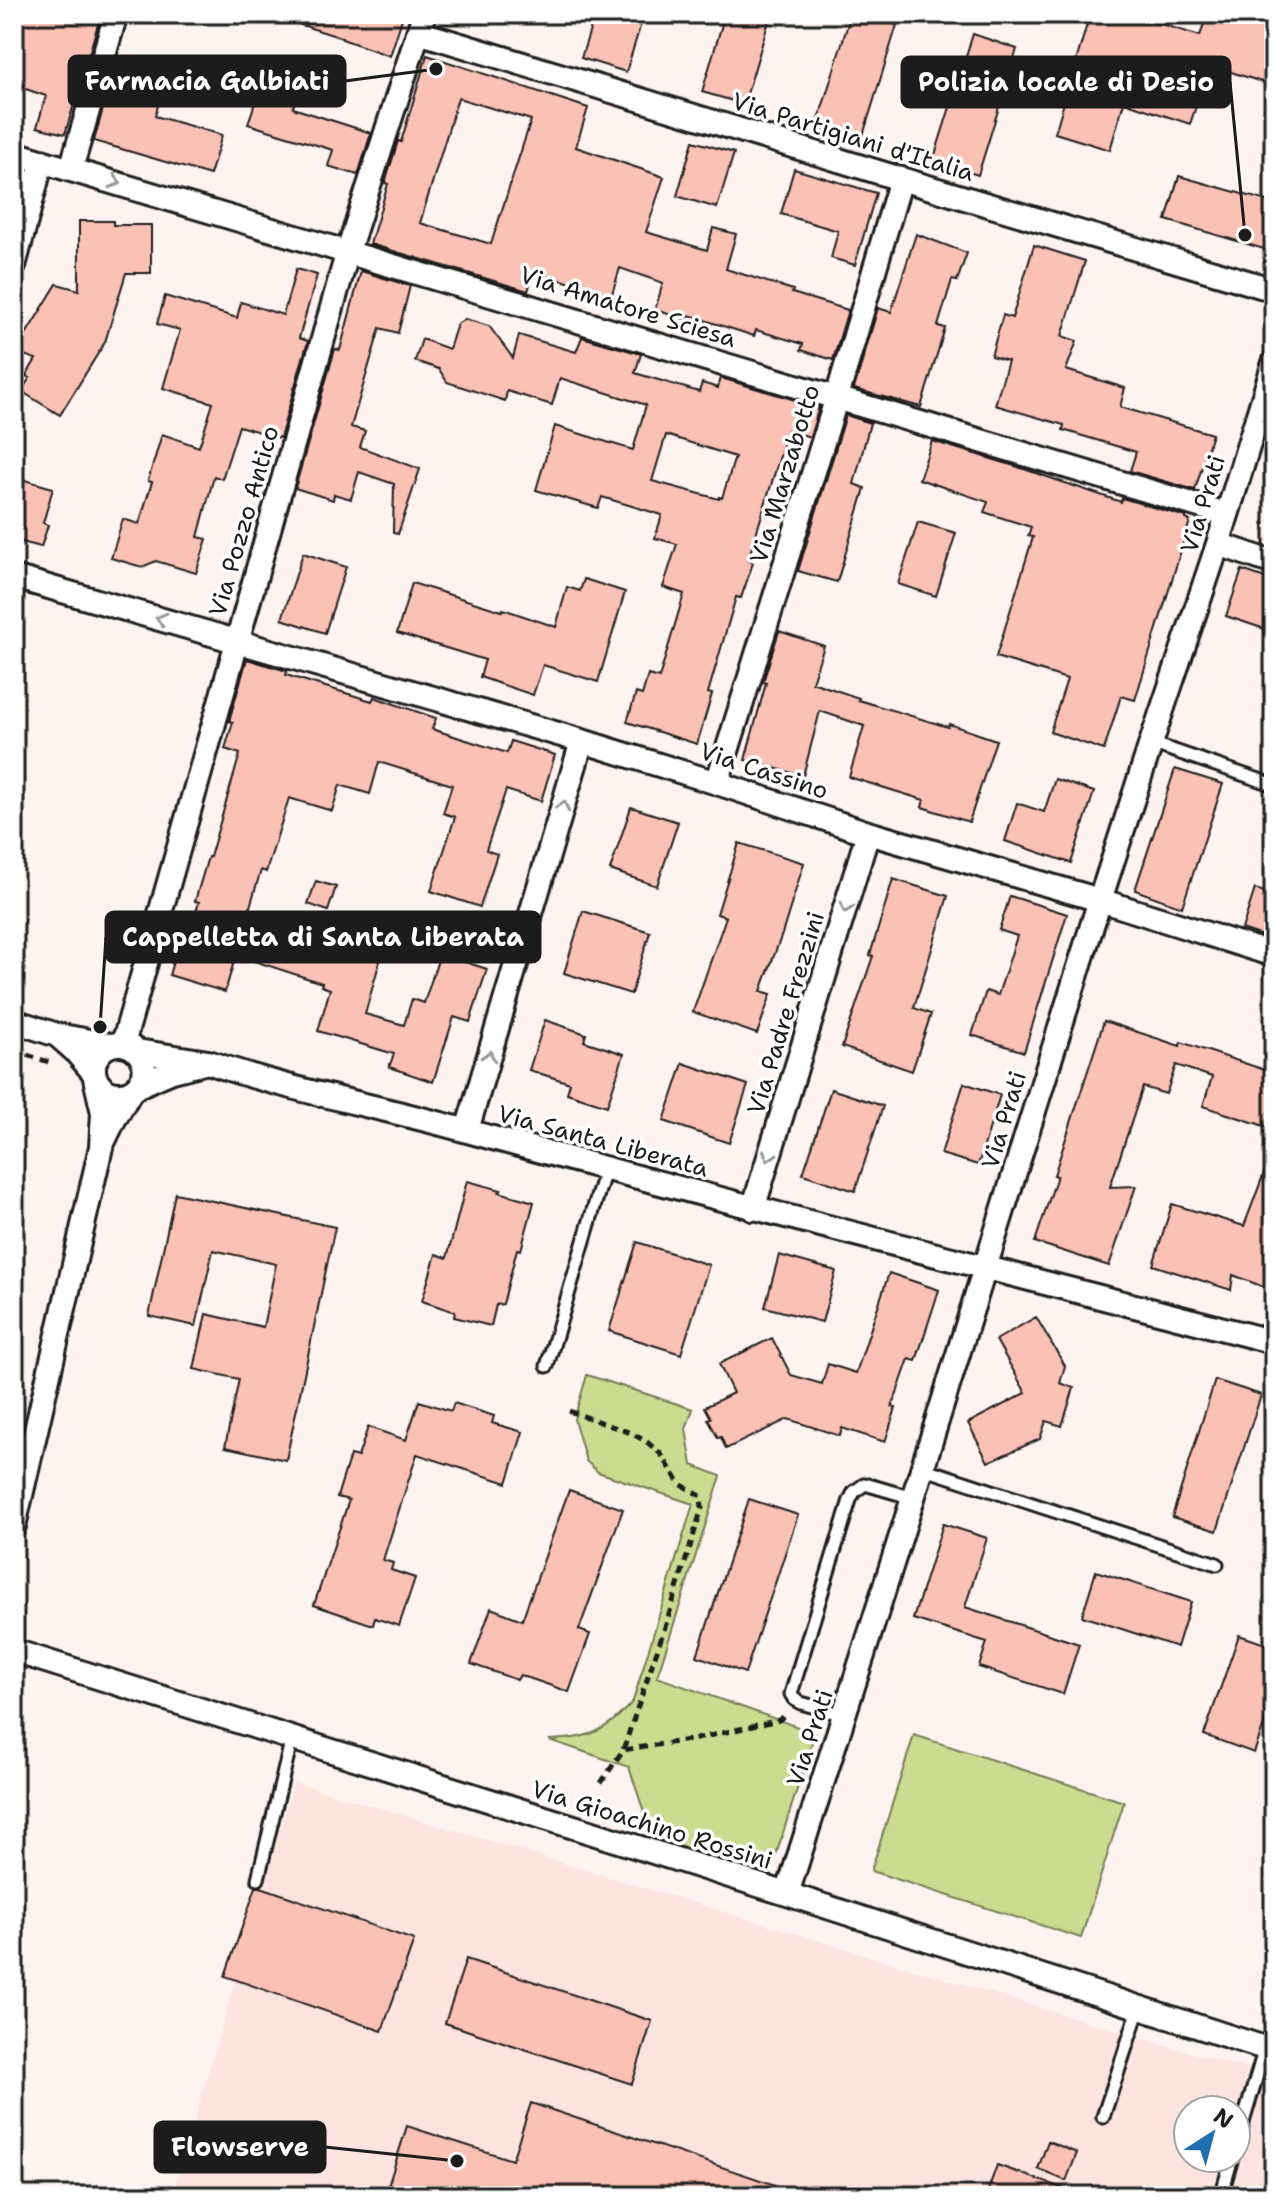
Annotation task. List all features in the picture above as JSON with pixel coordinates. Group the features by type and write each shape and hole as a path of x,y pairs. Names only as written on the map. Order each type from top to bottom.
{"street":[{"path":"71,169 116,14"},
{"name":"Via Partigiani d'Italia","path":"422,20 901,179 1274,290"},
{"name":"Via Pozzo Antico","path":"123,1047 348,251 422,20"},
{"name":"Via Amatore Sciesa","path":"14,153 1226,514"},
{"path":"14,266 42,161"},
{"name":"Via Marzabotto","path":"717,783 901,179"},
{"name":"Via Prati","path":"787,1894 1100,900 1218,544 1274,363"},
{"path":"1218,544 1274,563"},
{"name":"Via Cassino","path":"14,577 582,741 868,833 1100,900 1274,955"},
{"path":"467,1130 582,741"},
{"name":"Via Padre Frezzini","path":"753,1209 868,833"},
{"name":"Via Santa Liberata","path":"14,1021 57,1035 208,1062 234,1072 467,1130 753,1209 1274,1342"},
{"name":"Via Santa Liberata","path":"57,1035 95,1076"},
{"path":"14,1526 101,1147 103,1113 95,1062 98,1055 123,1047 144,1061 145,1070 101,1147"},
{"path":"95,1076 106,1091 115,1094 135,1089 172,1071 208,1062"},
{"name":"Via Gioachino Rossini","path":"14,1651 1270,2049"}],"lane":[{"path":"1151,743 1274,785"},
{"path":"547,1366 605,1170"},
{"path":"922,1468 1217,1564"},
{"path":"844,1715 801,1703 791,1694 854,1492 865,1484 871,1484 913,1498"},
{"path":"258,1879 292,1738"},
{"path":"1103,2117 1139,2008"},
{"path":"1252,2100 1270,2049"},
{"path":"1221,2196 1227,2174"}],"path":[{"path":"14,1051 53,1064"},
{"path":"569,1411 631,1433 647,1442 661,1454 680,1484 701,1496 702,1508 623,1750 601,1783"},
{"path":"623,1750 696,1739 779,1720 801,1703"}],"shaded area":[{"path":"294,1782 1274,2076 1274,2196 172,2196"}],"green space":[{"path":"587,1375 693,1409 686,1429 692,1465 721,1476 657,1677 815,1733 775,1858 735,1871 655,1845 629,1767 549,1740 596,1732 633,1701 693,1504 598,1472 586,1461 574,1419"},
{"path":"914,1735 1124,1802 1081,1938 871,1871"}],"building":[{"path":"14,14 101,14 65,134 37,127 46,96 14,85"},
{"path":"284,14 385,14 402,19 390,56 283,19"},
{"path":"595,14 644,14 626,72 581,58"},
{"path":"725,14 771,14 744,104 702,92"},
{"path":"851,14 862,14 897,25 861,142 816,128"},
{"path":"1090,14 1142,14 1141,18 1200,36 1207,14 1232,14 1274,28 1274,86 1210,65 1190,124 1124,102 1110,150 1055,133"},
{"path":"973,34 1017,49 978,175 933,161"},
{"path":"427,55 588,108 576,147 664,177 646,232 707,250 713,228 736,234 726,269 848,310 833,360 801,350 803,344 756,330 754,336 689,315 688,320 655,310 663,283 620,268 610,300 590,294 592,289 534,272 528,291 370,244 388,184 385,183 398,141 401,142","holes":["458,98 531,120 491,244 420,223"]},
{"path":"262,81 297,92 293,108 371,133 358,175 328,166 333,150 248,124"},
{"path":"109,87 159,102 155,116 222,135 210,175 94,141"},
{"path":"693,141 734,153 717,208 677,196"},
{"path":"794,169 876,193 855,265 831,258 838,231 781,214"},
{"path":"1179,176 1274,203 1274,252 1166,220"},
{"path":"79,221 151,225 151,273 126,273 105,342 60,415 21,391 30,378 26,376 36,359 15,352 57,284 79,290"},
{"path":"916,234 967,253 957,281 952,280 938,326 945,328 921,407 854,389 878,308 891,312"},
{"path":"1034,245 1085,261 1062,336 1077,341 1066,370 1125,388 1120,407 1212,434 1195,490 1130,471 1136,452 1063,430 1064,425 995,405 1008,361 991,356 1003,315 1012,318"},
{"path":"296,269 317,275 299,338 308,341 280,438 239,426 222,479 214,476 198,537 207,539 196,573 156,561 142,567 111,558 123,519 139,524 162,434 199,447 213,403 163,388 180,330 157,324 165,296 237,318 241,302 283,315"},
{"path":"361,271 410,286 398,333 380,328 351,427 365,431 360,447 420,469 398,534 393,533 394,484 359,472 351,499 334,494 333,500 295,488 335,349 340,350"},
{"path":"465,319 489,326 513,358 519,335 576,352 582,337 641,354 635,373 699,392 702,383 718,388 721,378 819,407 810,437 788,430 748,560 753,563 741,598 736,597 708,693 712,694 697,744 627,722 636,693 642,695 648,675 659,678 684,594 663,587 677,544 655,538 662,515 602,497 598,508 536,490 555,426 633,450 646,405 560,378 552,405 507,391 505,401 447,382 439,369 415,361 422,339 449,349 457,324","holes":["666,435 735,457 722,498 719,499 652,481"]},
{"path":"846,415 870,423 854,484 865,488 837,582 798,571"},
{"path":"932,441 1121,502 1122,498 1186,517 1190,521 1135,700 1121,696 1104,750 1050,732 1067,679 996,657 1033,537 1028,536 1031,527 984,512 988,502 919,479"},
{"path":"14,477 53,488 43,523 48,525 41,547 14,540"},
{"path":"918,522 956,533 936,596 898,584"},
{"path":"303,553 346,567 325,633 282,619"},
{"path":"1242,570 1274,581 1274,632 1226,616"},
{"path":"584,579 625,592 598,682 543,665 533,695 480,677 485,660 397,633 412,583 556,627 567,587 580,591"},
{"path":"779,631 824,646 812,682 858,700 996,740 969,822 922,807 924,800 849,777 864,726 820,711 803,776 745,760 766,683 763,682"},
{"path":"247,659 287,671 286,675 372,701 374,697 436,718 432,729 507,753 511,741 555,755 541,801 506,790 486,850 497,854 480,907 431,891 455,817 443,813 452,785 379,762 370,794 340,785 332,811 289,798 266,872 261,870 243,930 329,959 334,943 381,957 365,1014 404,1025 412,999 424,1003 440,954 487,969 470,1022 454,1017 433,1082 389,1067 394,1054 318,1031 330,989 321,986 322,983 236,955 225,992 169,975 180,939 187,942 199,902 195,901 240,754 225,749 233,722 229,721"},
{"path":"1175,769 1223,784 1182,907 1135,890"},
{"path":"1055,779 1094,792 1071,863 1005,841 1017,803 1044,812"},
{"path":"631,807 678,822 657,886 610,870"},
{"path":"739,843 804,863 761,991 771,994 757,1034 693,1012 726,917 717,914"},
{"path":"893,879 948,896 914,1008 931,1014 912,1071 842,1047 873,956 870,955"},
{"path":"316,881 336,887 328,911 308,904"},
{"path":"1255,889 1274,895 1274,940 1242,929"},
{"path":"1010,896 1067,914 1024,1052 972,1035 986,991 998,995 1017,936 999,930"},
{"path":"583,911 650,932 631,994 564,973"},
{"path":"545,1020 586,1034 584,1041 624,1054 607,1106 567,1093 570,1083 529,1070"},
{"path":"1104,1021 1180,1046 1181,1042 1274,1073 1274,1129 1203,1106 1212,1077 1176,1065 1166,1094 1143,1087 1110,1187 1136,1186 1109,1266 1035,1242"},
{"path":"683,1063 748,1085 729,1143 664,1121"},
{"path":"964,1083 1000,1095 978,1165 941,1154"},
{"path":"831,1089 883,1106 855,1191 803,1174"},
{"path":"1272,1152 1274,1281 1269,1279 1266,1288 1233,1275 1231,1290 1153,1265 1172,1204 1244,1226"},
{"path":"467,1181 534,1202 521,1250 517,1249 503,1304 496,1305 491,1326 454,1317 455,1312 422,1301 436,1254 447,1258"},
{"path":"175,1193 335,1227 286,1460 225,1447 239,1379 194,1369 206,1314 263,1327 276,1264 213,1250 196,1326 149,1316"},
{"path":"637,1242 709,1265 681,1354 609,1331"},
{"path":"779,1255 836,1271 822,1322 765,1307"},
{"path":"889,1273 939,1290 916,1361 909,1359 892,1407 896,1408 885,1442 842,1428 840,1436 788,1419 726,1449 708,1419 711,1418 705,1407 733,1393 719,1364 772,1338 791,1375 822,1384 828,1364 856,1373"},
{"path":"1036,1317 1065,1366 1060,1383 1074,1388 1062,1426 1046,1421 1040,1439 988,1462 968,1423 1026,1393 996,1340"},
{"path":"1215,1380 1261,1395 1217,1531 1172,1517"},
{"path":"419,1401 451,1411 454,1403 494,1416 492,1423 523,1432 507,1483 417,1454 383,1560 393,1563 391,1570 415,1578 399,1626 375,1618 373,1625 314,1605 349,1500 337,1497 350,1455 358,1457 368,1427 406,1440"},
{"path":"569,1490 623,1509 579,1630 590,1634 569,1692 520,1675 517,1680 471,1664 491,1608 522,1620"},
{"path":"749,1499 798,1515 745,1673 697,1656"},
{"path":"943,1524 987,1538 965,1607 1079,1644 1063,1694 979,1667 987,1642 913,1619"},
{"path":"1096,1571 1191,1602 1177,1647 1082,1616"},
{"path":"1239,1635 1274,1647 1274,1696 1254,1753 1204,1735"},
{"path":"256,1887 414,1940 382,2031 225,1976"},
{"path":"466,1959 652,2021 632,2084 445,2023"},
{"path":"531,2103 796,2192 796,2196 385,2196 407,2126 512,2160"},
{"path":"1048,2141 1077,2153 1066,2181 1038,2169"},
{"path":"997,2165 1076,2193 1076,2196 986,2196"}],"place":[{"name":"Farmacia Galbiati","path":"436,69"},
{"name":"Polizia locale di Desio","path":"1245,235"},
{"name":"Cappelletta di Santa Liberata","path":"100,1027"},
{"name":"Flowserve","path":"457,2161"}]}
